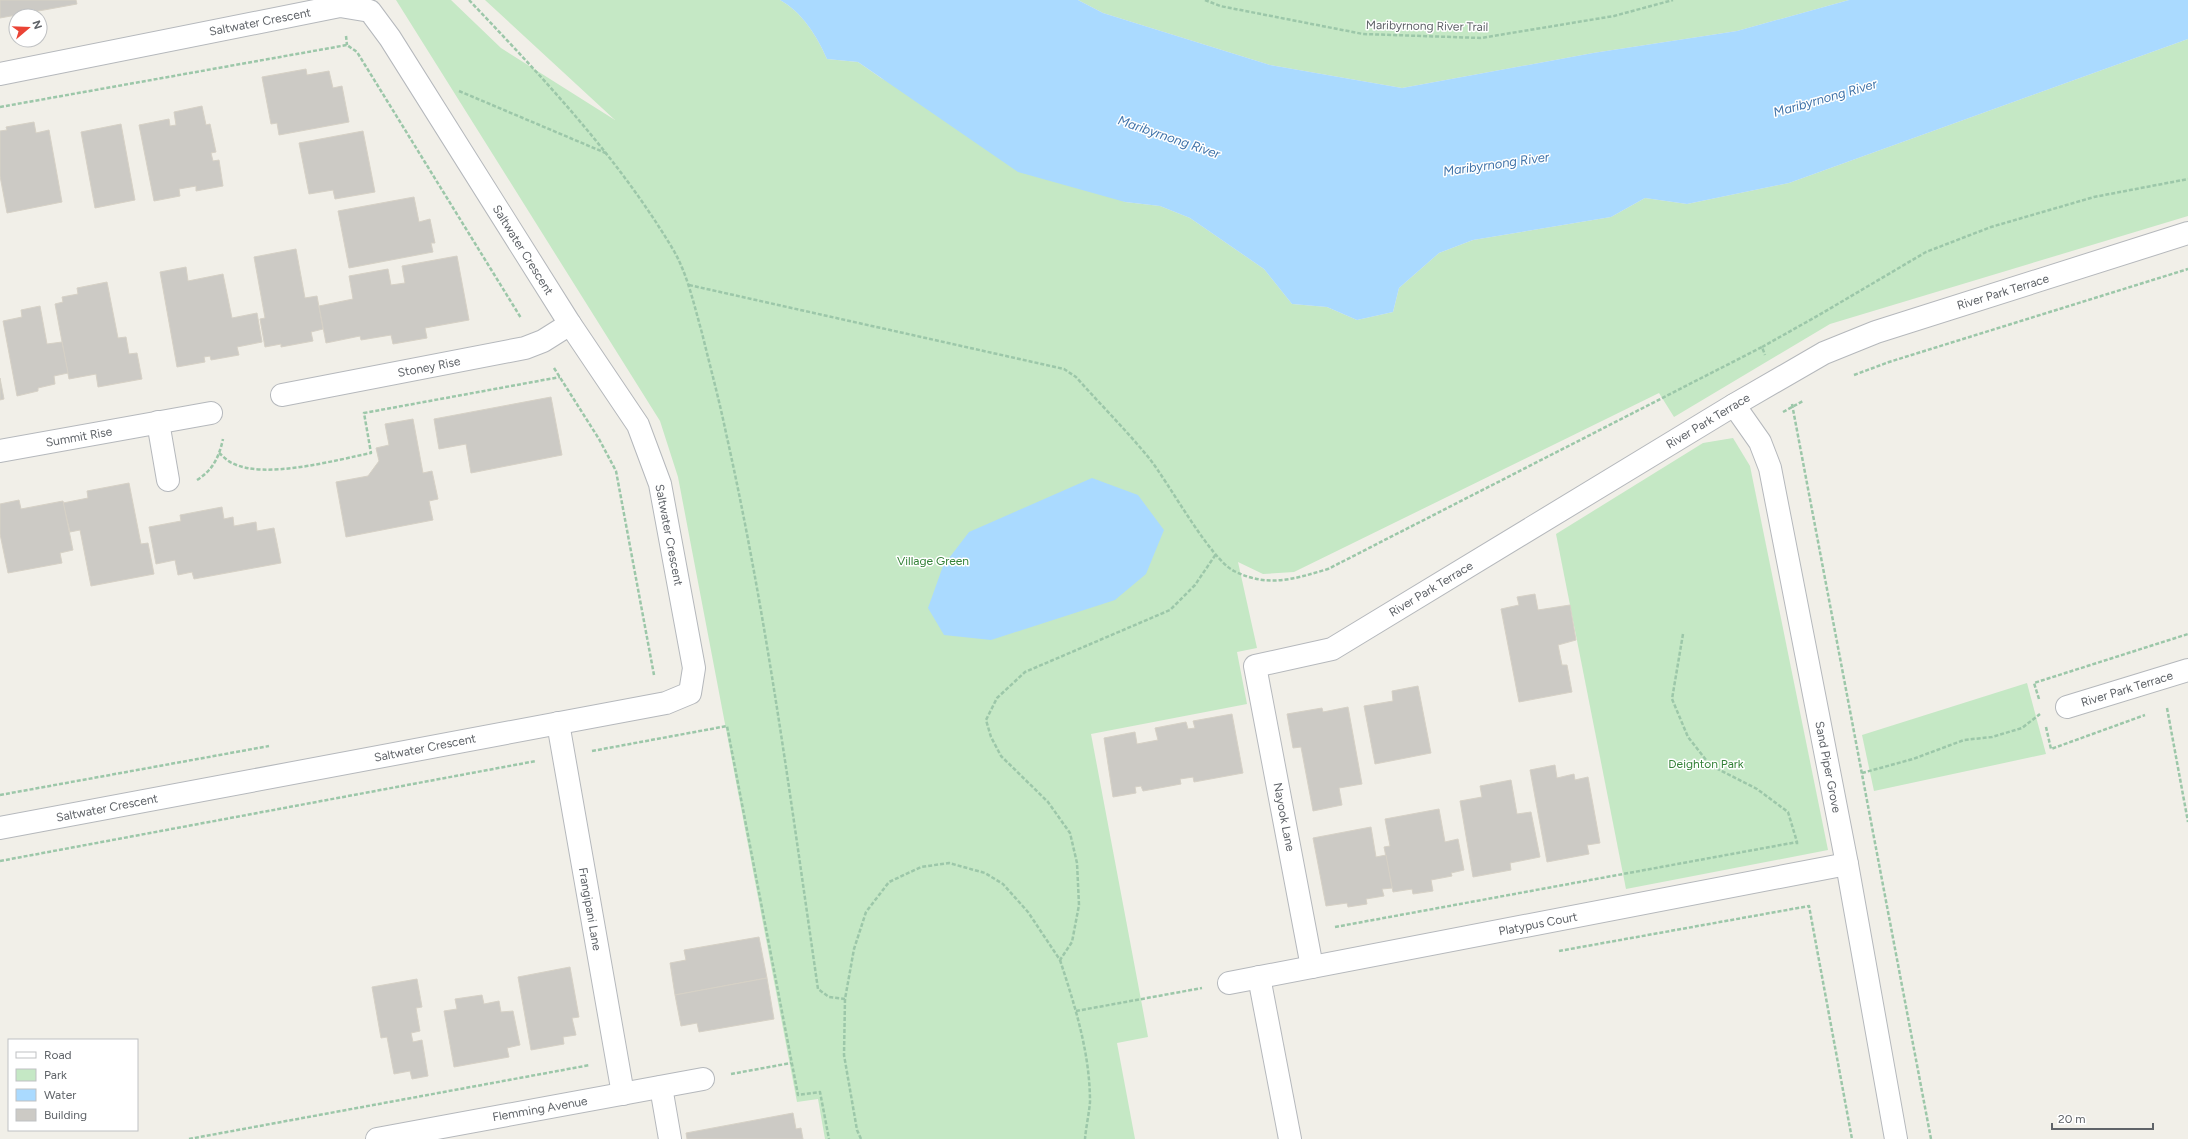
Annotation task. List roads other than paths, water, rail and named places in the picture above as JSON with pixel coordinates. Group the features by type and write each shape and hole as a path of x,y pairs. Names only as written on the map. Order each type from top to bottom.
{"street":[{"name":"Saltwater Crescent","path":"0,74 340,6 370,11 390,38 570,324 638,426 660,484 694,668 690,693 666,703 0,828"},
{"name":"River Park Terrace","path":"1255,666 1332,649 1734,405 1824,353 1876,332 2188,233"},
{"name":"Stoney Rise","path":"282,395 525,348 537,343 570,324"},
{"name":"Sand Piper Grove","path":"1734,405 1760,442 1770,468 1847,864 1896,1139"},
{"name":"Summit Rise","path":"0,451 211,413"},
{"path":"158,422 168,480"},
{"name":"Nayook Lane","path":"1255,666 1312,967"},
{"name":"River Park Terrace","path":"2067,708 2188,670"},
{"name":"Frangipani Lane","path":"558,724 622,1094"},
{"name":"Platypus Court","path":"1219,985 1847,864"},
{"path":"1259,977 1290,1139"},
{"name":"Flemming Avenue","path":"377,1139 703,1079"},
{"path":"661,1087 670,1139"}],"water":[{"name":"Maribyrnong River","path":"780,0 1078,0 1103,13 1270,65 1402,88 1593,53 1737,31 1849,0 2188,0 2188,39 1789,183 1687,204 1645,198 1611,217 1473,240 1439,253 1399,288 1393,312 1357,320 1327,307 1292,304 1264,269 1190,218 1160,206 1125,202 1018,172 858,62 827,59 814,33 808,25 795,11"},
{"path":"1092,478 1138,495 1164,530 1146,574 1115,600 991,640 944,635 928,608 943,566 969,532"}],"park label":[{"name":"Village Green","path":"933,561"},
{"name":"Deighton Park","path":"1706,764"}]}
